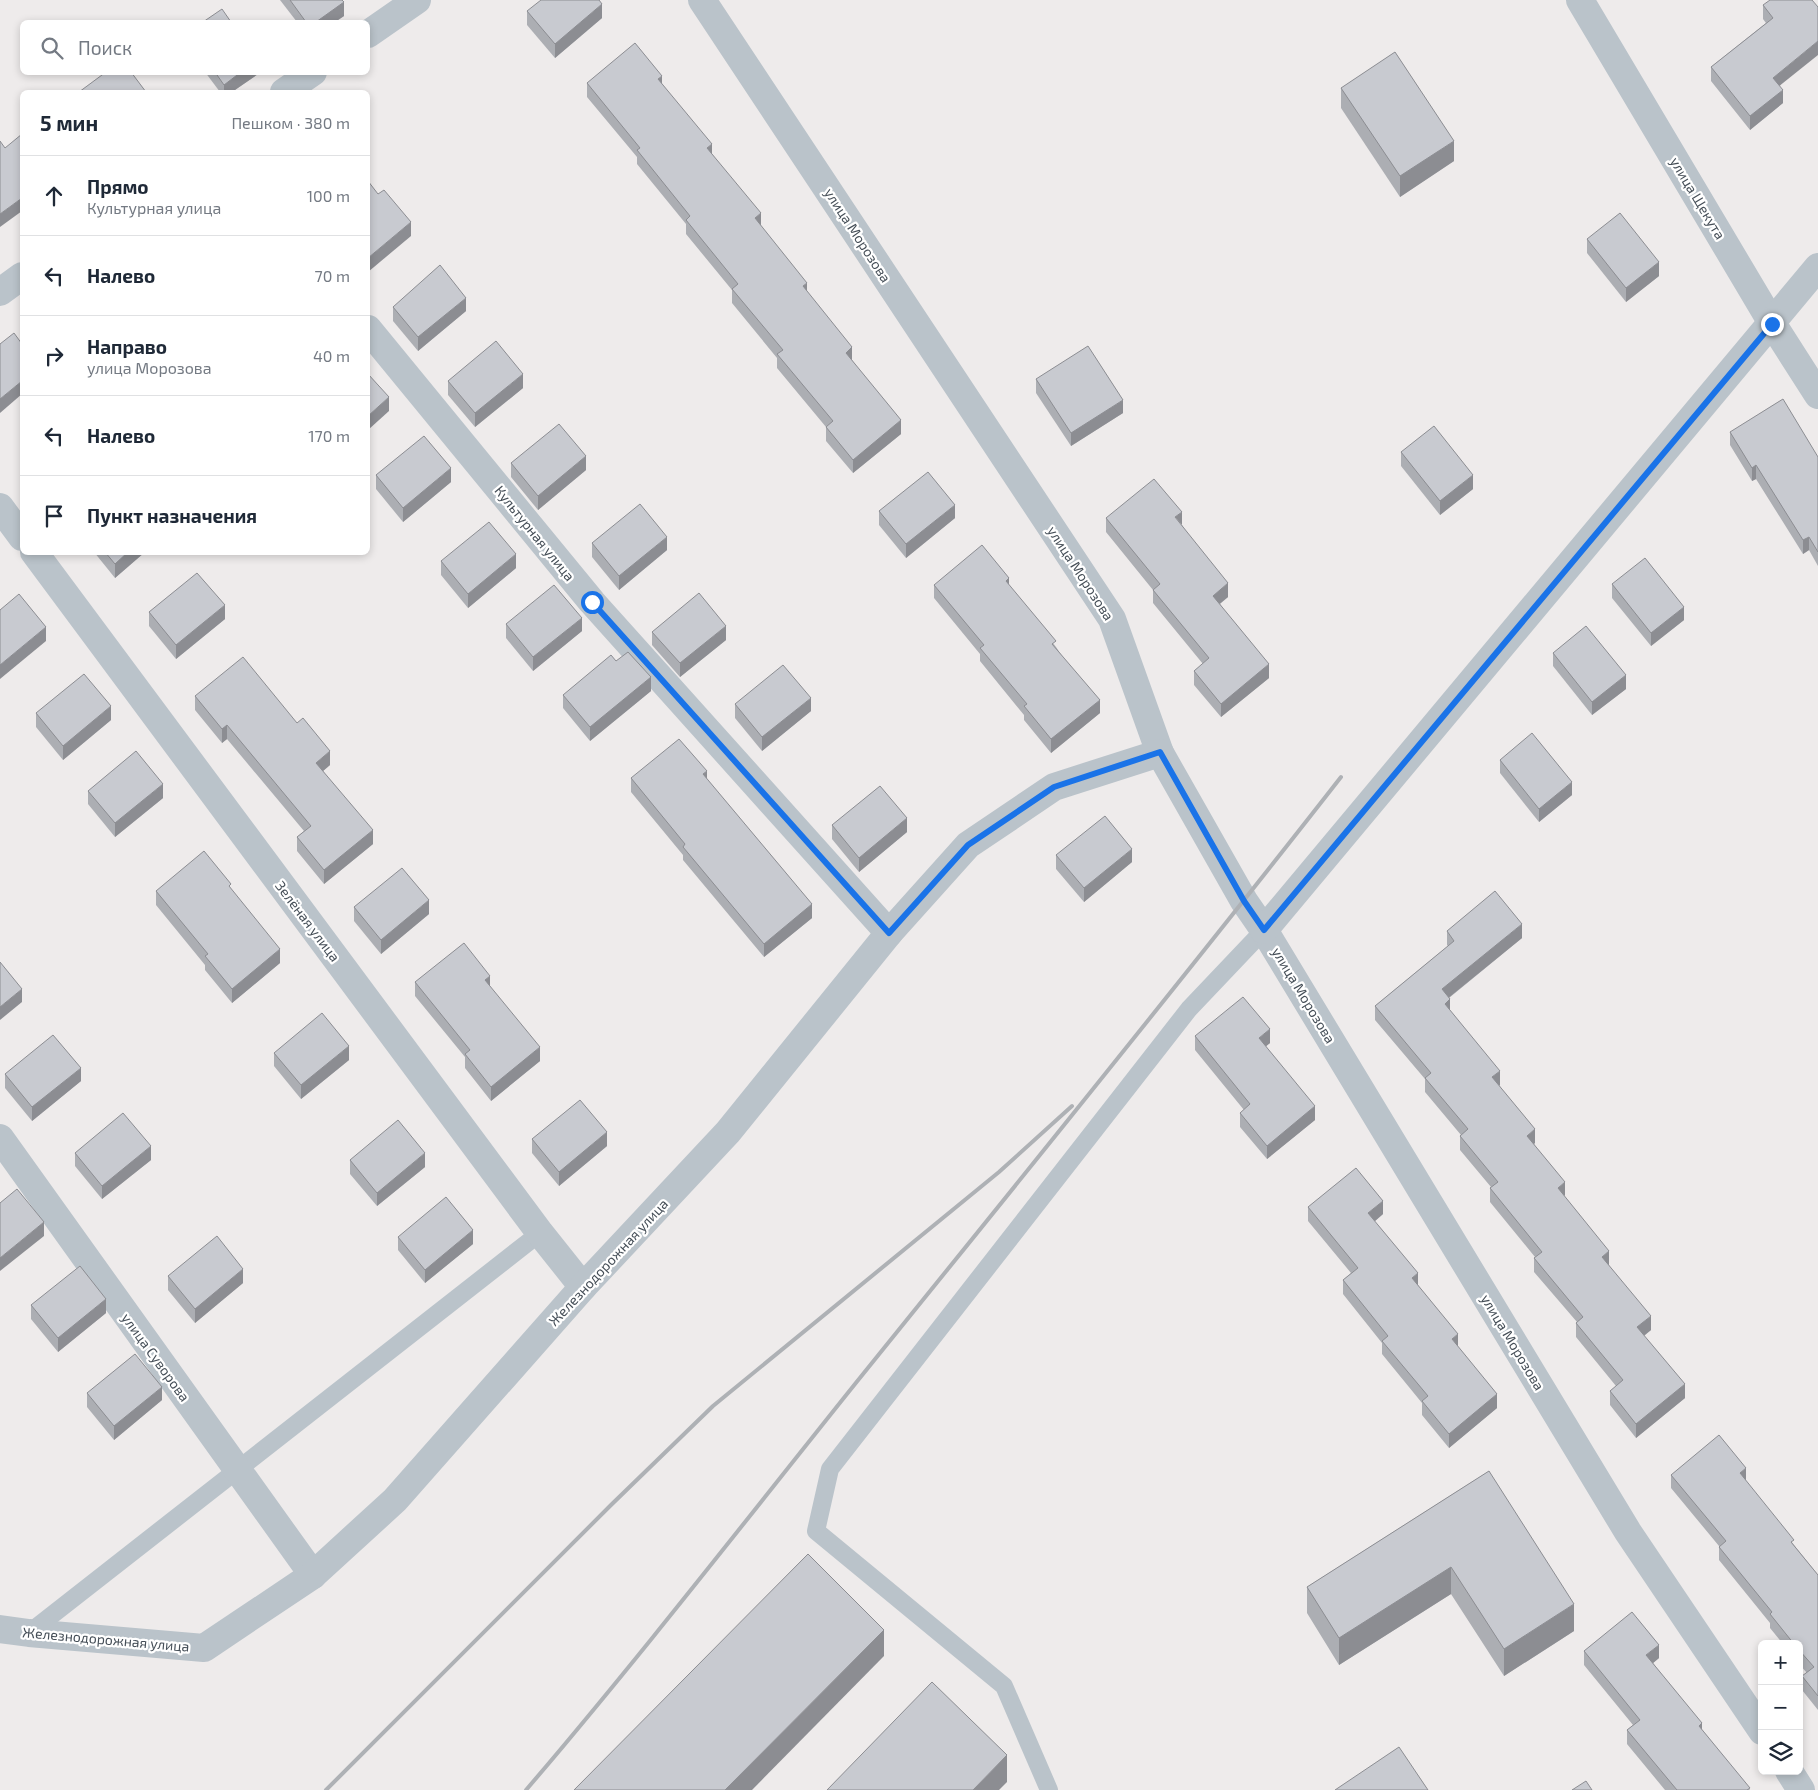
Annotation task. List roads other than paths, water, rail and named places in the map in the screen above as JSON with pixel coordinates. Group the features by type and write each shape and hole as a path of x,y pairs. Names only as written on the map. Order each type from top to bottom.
{"street":[{"path":"370,33 417,0"},
{"name":"улица Морозова","path":"702,0 1112,619 1160,752 1244,901 1264,930 1628,1532 1761,1730"},
{"name":"улица Щекута","path":"1580,0 1772,324 1818,395"},
{"path":"287,90 309,75"},
{"path":"1264,930 1818,267"},
{"path":"0,292 20,277"},
{"name":"Культурная улица","path":"370,331 592,602 889,933"},
{"path":"0,507 20,534"},
{"name":"Зелёная улица","path":"36,555 540,1233 583,1287"},
{"name":"Железнодорожная улица","path":"0,1629 204,1648 313,1575 395,1500 583,1287 728,1132 889,933 968,845 1054,787 1160,752"},
{"name":"улица Суворова","path":"0,1138 313,1575"},
{"path":"1792,1775 1801,1790"}],"lane":[{"path":"1049,1790 1004,1686 816,1531 830,1469 1189,1009 1264,930"},
{"path":"29,1633 540,1233"}],"railway":[{"path":"526,1790 692,1589 1160,1006 1341,777"},
{"path":"326,1790 611,1505 713,1406 999,1172 1072,1106"}]}
